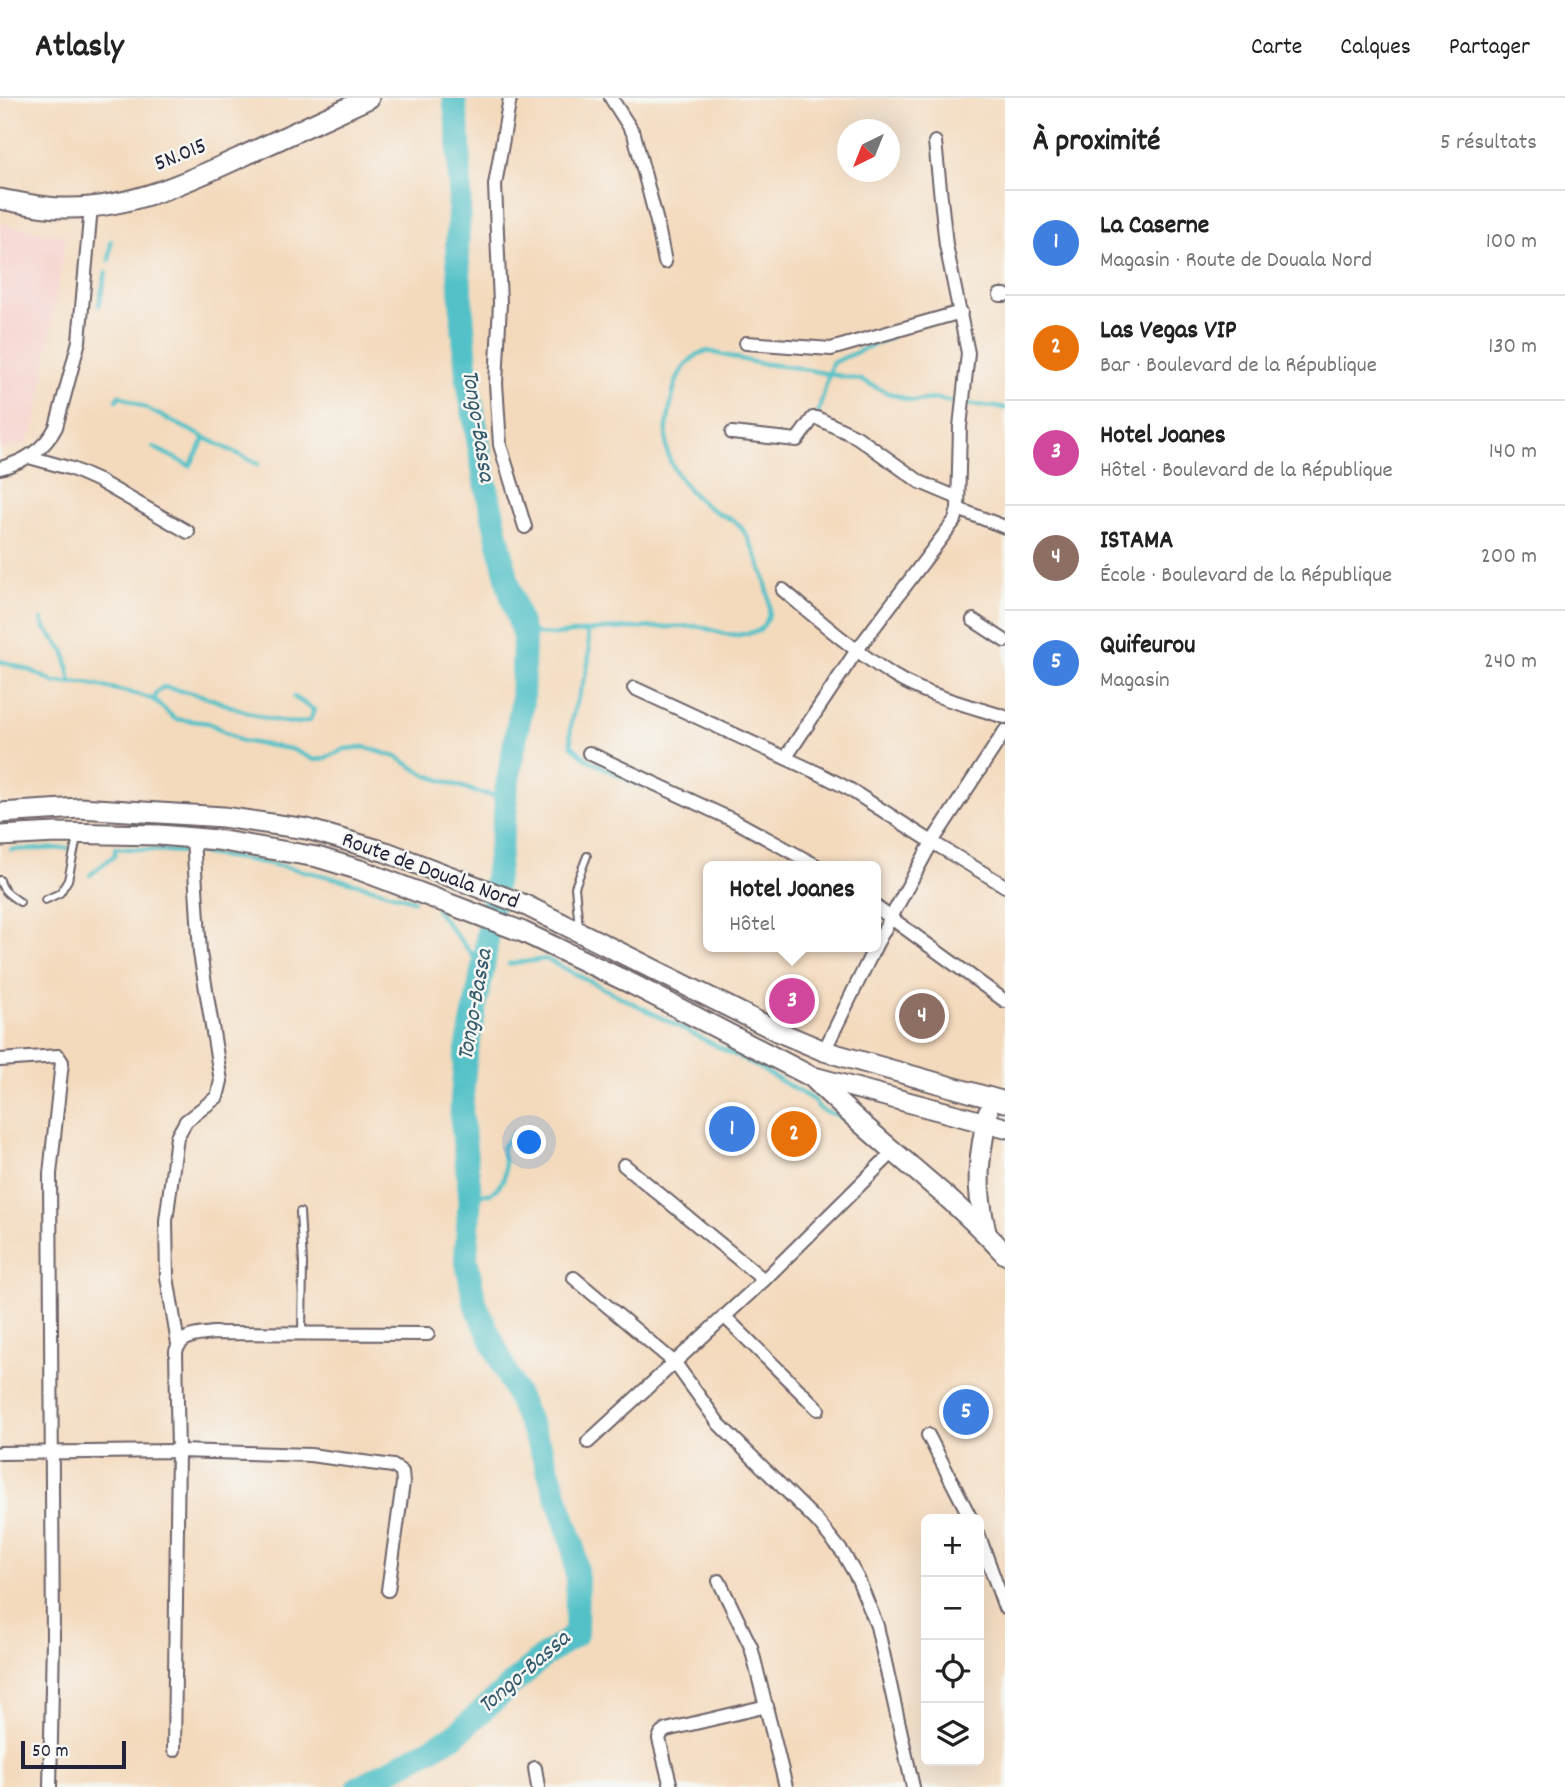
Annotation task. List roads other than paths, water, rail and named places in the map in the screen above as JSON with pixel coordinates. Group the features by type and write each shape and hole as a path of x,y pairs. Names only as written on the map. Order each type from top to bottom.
{"main road":[{"name":"5N.015","path":"0,199 45,207 116,204 186,183 369,98"},
{"name":"Route de Douala Nord","path":"0,813 80,808 223,817 307,829 386,852 525,905 779,1032 824,1051 998,1100"},
{"name":"Route de Douala Nord","path":"0,835 79,832 193,838 317,857 359,870 523,932 632,984 810,1076"},
{"path":"632,984 642,964"},
{"path":"810,1076 995,1126"},
{"path":"810,1076 837,1103 895,1150 986,1233 1005,1254"},
{"path":"986,1233 977,1181 995,1126 998,1100"}],"street":[{"path":"510,98 495,185 500,303 496,383 500,445 525,527"},
{"path":"611,98 634,134 665,262"},
{"path":"786,757 857,650 956,520 960,427 968,353 946,245 935,142"},
{"path":"0,468 29,457 51,437 56,427 79,341 91,207"},
{"path":"746,343 831,349 961,312"},
{"path":"732,433 797,440 813,418 817,418 857,438 920,482 1005,527"},
{"path":"29,457 72,469 99,481 188,532"},
{"path":"783,590 857,650 896,677 1005,717"},
{"path":"973,620 1005,641"},
{"path":"634,688 786,757 849,789 1005,886"},
{"path":"881,936 932,842 1005,731"},
{"path":"589,753 737,822 808,861"},
{"path":"174,1750 178,1344 166,1266 166,1221 177,1137 186,1121 218,1097 221,1081 200,953 193,838"},
{"path":"881,911 1005,1001"},
{"path":"824,1051 873,952"},
{"path":"0,1060 58,1056 62,1062 50,1174 53,1638 50,1787"},
{"path":"587,1441 764,1280 895,1150"},
{"path":"624,1165 764,1280"},
{"path":"574,1278 675,1363 719,1424 818,1522 843,1553 858,1579 877,1626 913,1787"},
{"path":"724,1316 818,1409"},
{"path":"178,1344 190,1336 214,1333 428,1334"},
{"path":"928,1435 968,1514"},
{"path":"0,1453 178,1451 310,1455 393,1466 402,1472 403,1483 388,1590"},
{"path":"984,1550 1005,1608"},
{"path":"719,1581 751,1647 786,1787"},
{"path":"671,1787 659,1739 661,1734 666,1730 766,1706"},
{"path":"535,1768 538,1787"}],"lane":[{"path":"45,900 60,893 68,880 79,832"},
{"path":"579,932 575,887 587,856"},
{"path":"0,880 1,886 9,895 20,902"},
{"path":"300,1212 303,1263 302,1333"}],"waterway":[{"name":"Tongo-Bassa","path":"359,1787 454,1736 539,1660 576,1634 577,1580 573,1545 541,1449 475,1303 466,1258 470,1194 461,1113 465,1060 483,968 506,807 505,798 522,703 524,637 509,587 485,481 467,376 457,248 459,140 454,98"},
{"path":"109,260 111,241"},
{"path":"99,305 106,272"},
{"path":"818,413 832,363 891,337"},
{"path":"523,629 556,635 605,629 698,626 738,635 759,631 768,618 765,582 750,541 737,523 710,508 689,490 669,458 667,424 676,383 686,366 701,353 707,351 757,363 861,380 912,401 937,399 958,403"},
{"path":"117,400 119,395 258,464"},
{"path":"964,404 1005,408"},
{"path":"153,447 190,466 205,438"},
{"path":"42,620 45,628 65,652 71,682"},
{"path":"587,632 588,664 572,718 572,746 587,759 640,786"},
{"path":"0,661 32,671 54,682 87,683 137,694 154,700 175,719 209,723 241,741 291,749 315,760 345,749 364,747 397,757 426,775 505,798"},
{"path":"154,700 156,693 163,687 200,695 272,719 299,723 310,720 314,710 294,697"},
{"path":"11,850 69,848"},
{"path":"90,875 115,855 115,848 186,852"},
{"path":"199,853 307,872 413,900"},
{"path":"436,910 483,968"},
{"path":"509,964 546,959 754,1065 815,1101 820,1109 843,1119"},
{"path":"470,1194 490,1194 501,1183 505,1173 502,1148 512,1134"}],"place":[{"name":"Hotel Joanes","path":"792,1001"},
{"name":"ISTAMA","path":"922,1016"},
{"name":"La Caserne","path":"732,1129"},
{"name":"Las Vegas VIP","path":"794,1134"},
{"name":"Quifeurou","path":"966,1412"}]}
